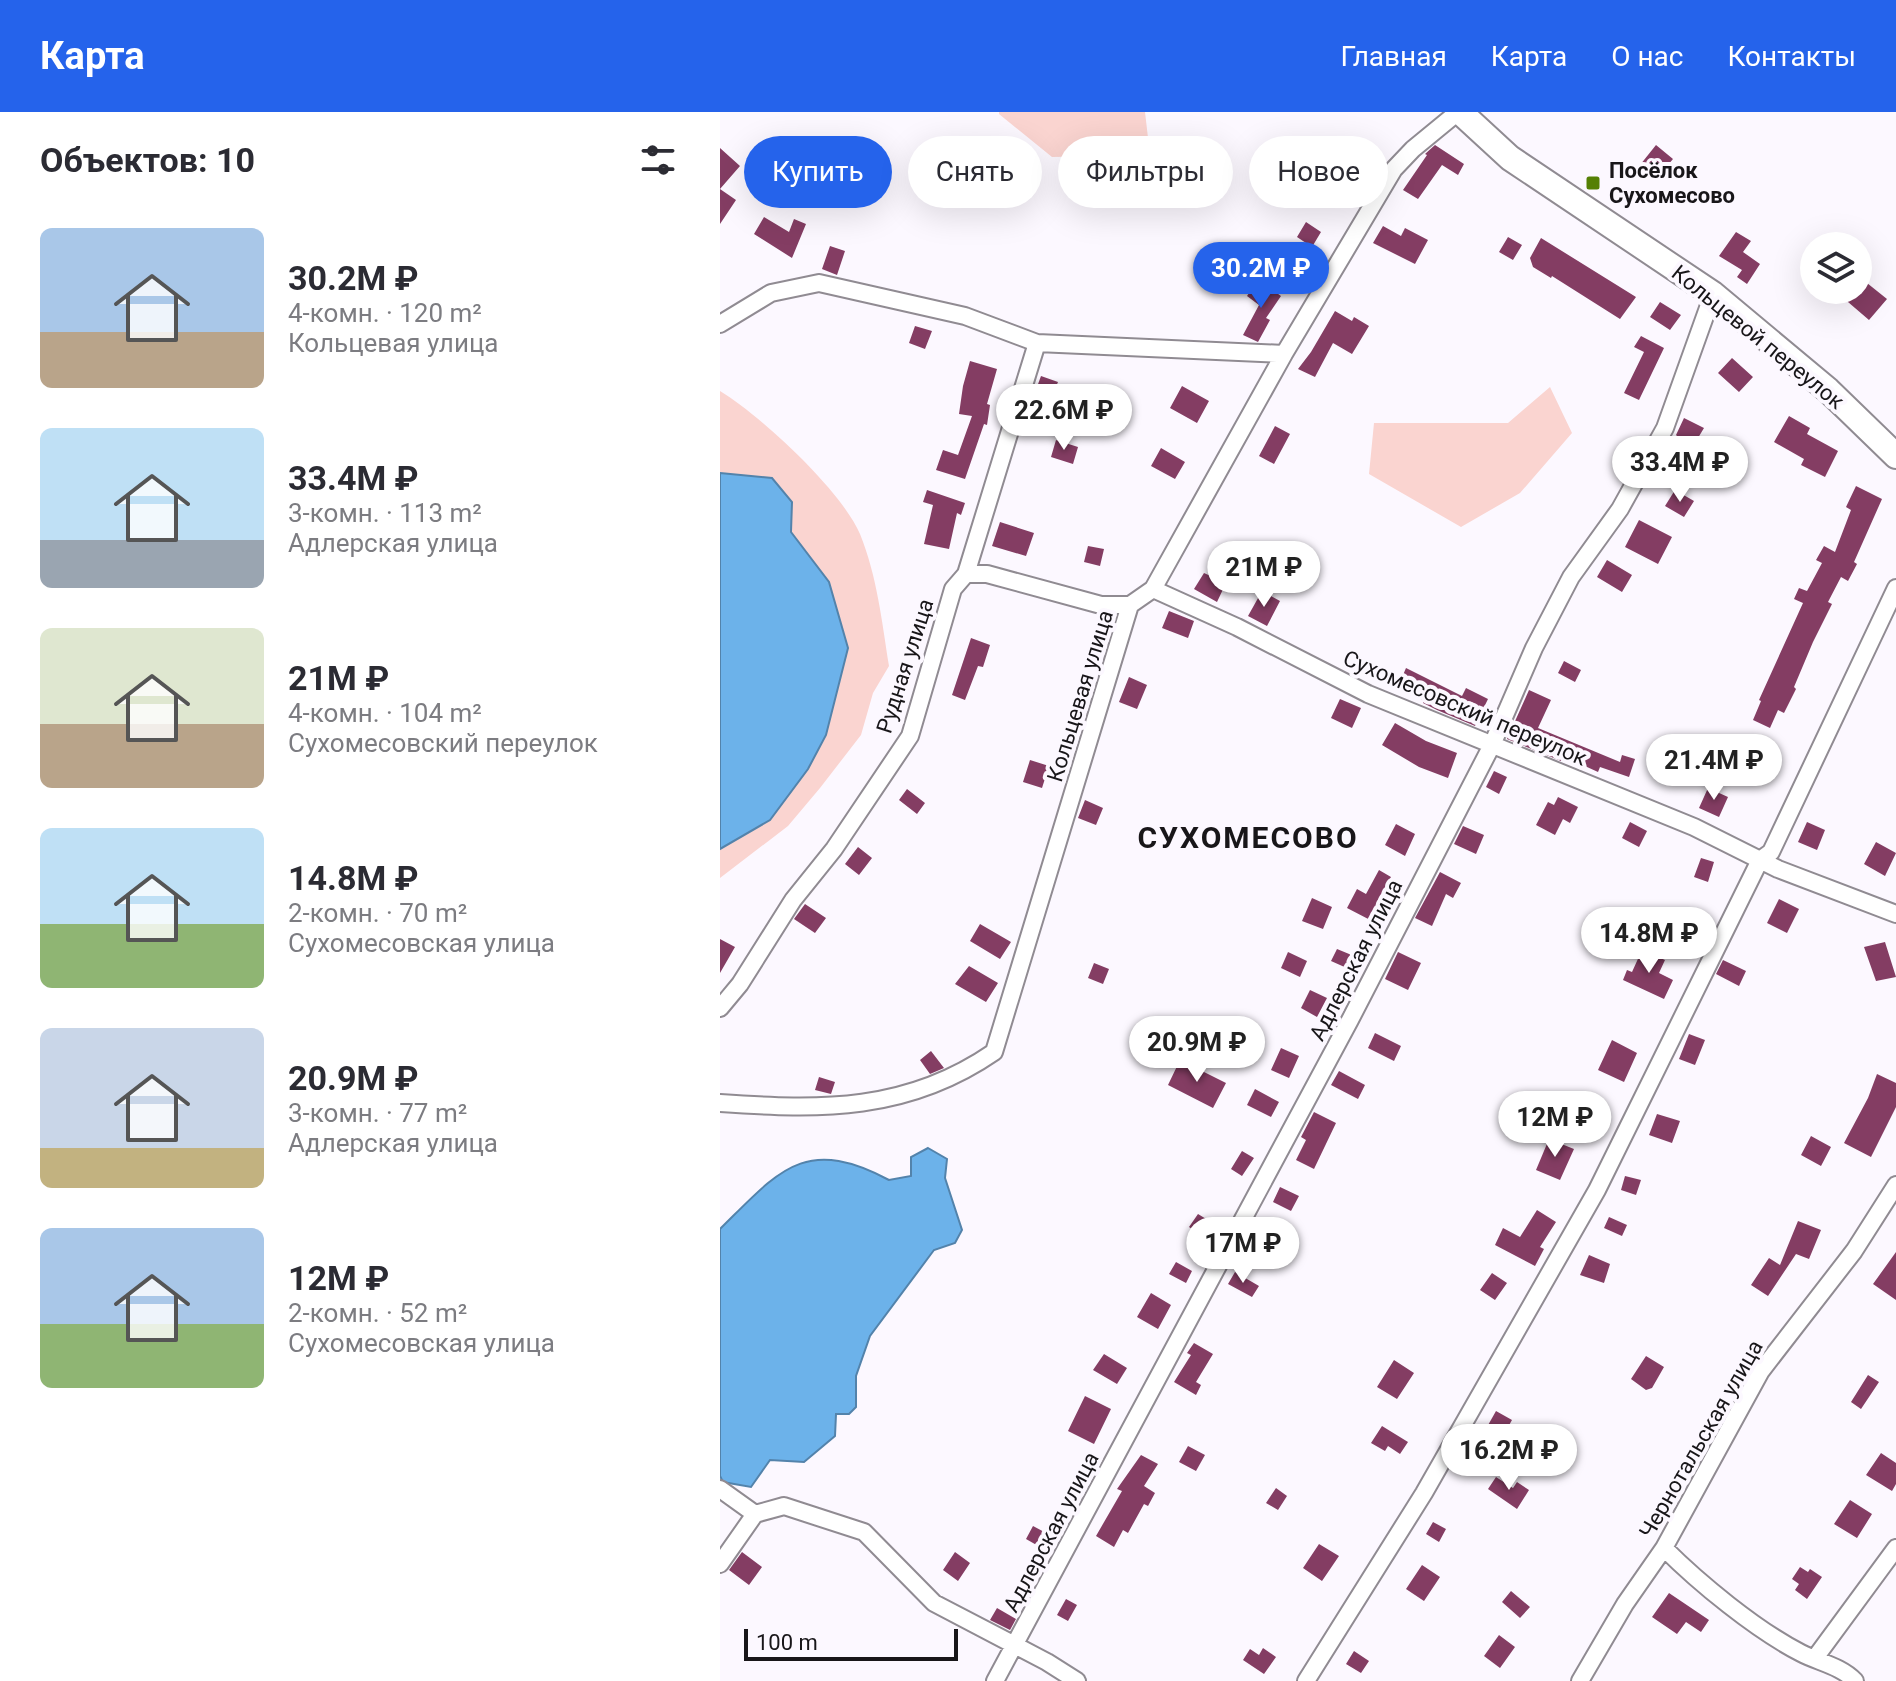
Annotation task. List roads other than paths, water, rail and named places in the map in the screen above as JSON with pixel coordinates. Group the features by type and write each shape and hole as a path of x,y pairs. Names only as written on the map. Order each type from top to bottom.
{"main road":[{"name":"Кольцевой переулок","path":"1451,114 1510,158 1713,294 1828,390 1896,456"}],"street":[{"name":"Кольцевая улица","path":"720,1103 781,1108 849,1106 911,1092 966,1072 994,1052 1130,605 1153,589 1284,354 1394,169 1451,114"},
{"path":"720,324 771,293 819,283 965,316 1037,343 1284,354"},
{"name":"Адлерская улица","path":"995,1681 1350,1020 1492,745 1534,648 1571,577 1620,509 1665,428 1713,294"},
{"name":"Рудная улица","path":"720,1008 740,984 793,900 834,849 910,736 953,589 966,574 1037,343"},
{"path":"966,574 987,574 1101,605 1130,605"},
{"path":"1306,1681 1424,1493 1597,1190 1760,860 1771,852 1896,588"},
{"name":"Сухомесовский переулок","path":"1153,589 1237,627 1368,694 1694,827 1760,860 1896,914"},
{"name":"Чернотальская улица","path":"1580,1681 1625,1604 1664,1548 1761,1371 1854,1251 1896,1185"},
{"path":"720,1489 755,1514"},
{"path":"720,1564 755,1514 784,1506 864,1532 934,1603 1077,1681"},
{"path":"1664,1548 1719,1597 1802,1654 1855,1681"},
{"path":"1815,1658 1896,1548"}],"water":[{"path":"720,473 772,478 792,502 791,532 829,582 848,648 826,735 808,769 770,820 720,849"},
{"path":"928,1148 947,1159 945,1178 962,1230 955,1243 934,1250 870,1336 856,1376 856,1407 849,1414 836,1414 835,1436 804,1462 770,1460 751,1487 723,1482 720,1476 720,1229 759,1191 795,1166 814,1160 835,1161 860,1167 889,1180 911,1176 911,1157"}],"place":[{"name":"Посёлок Сухомесово","path":"1593,183"}],"district":[{"name":"СУХОМЕСОВО","path":"1248,837"}]}
